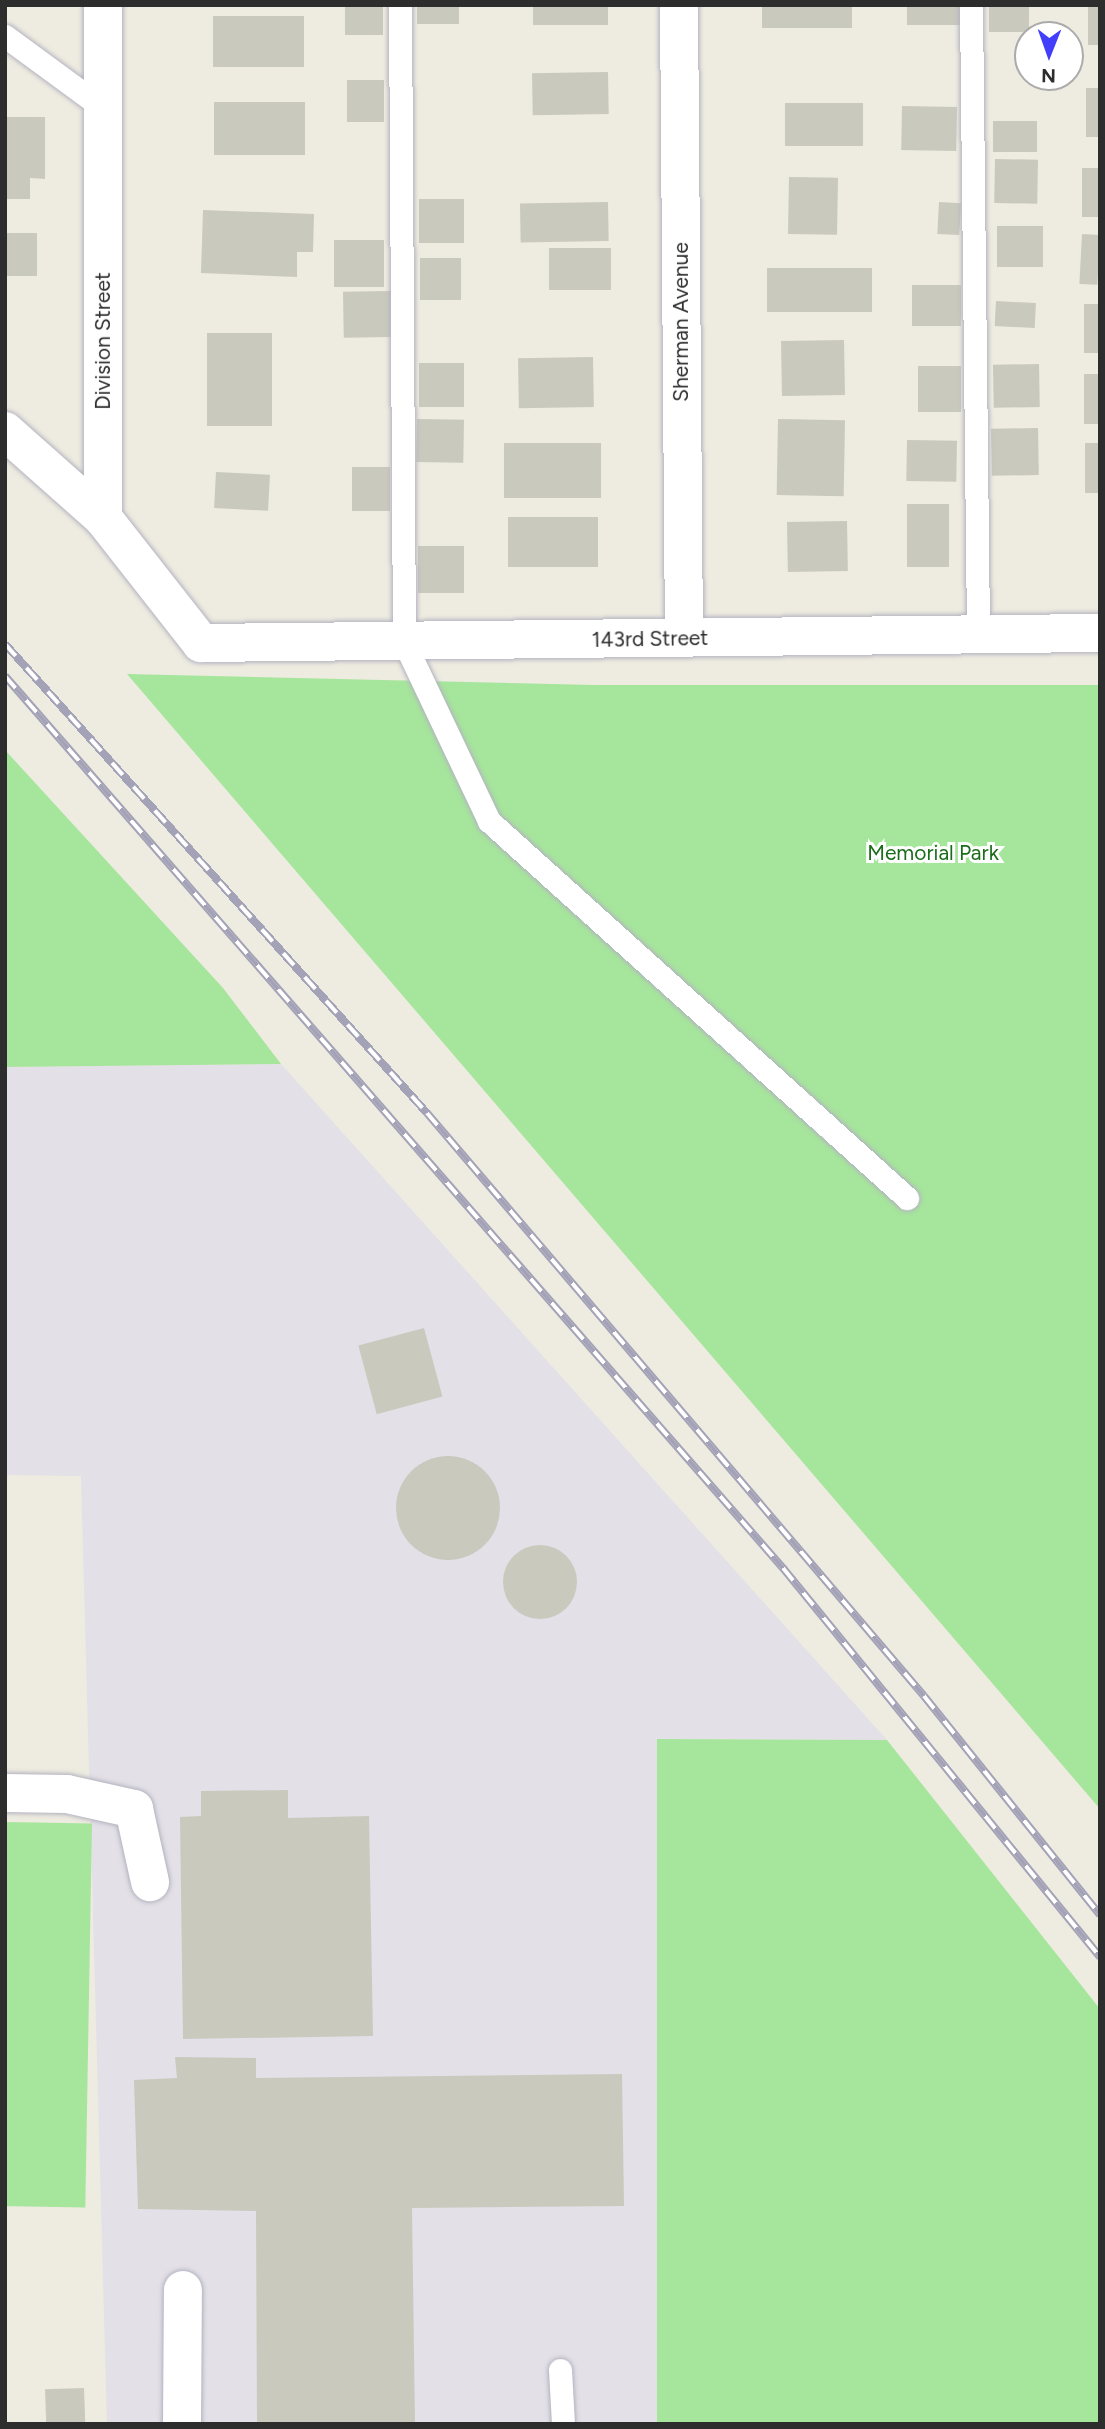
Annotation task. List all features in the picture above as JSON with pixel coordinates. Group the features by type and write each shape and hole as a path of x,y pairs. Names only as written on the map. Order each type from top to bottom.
{"street":[{"name":"Division Street","path":"103,5 103,518"},
{"name":"Sherman Avenue","path":"678,5 684,638"},
{"path":"5,431 103,518"},
{"name":"143rd Street","path":"103,518 201,643 1100,633"},
{"path":"5,1793 67,1794 134,1809 150,1882"},
{"path":"182,2424 183,2290"}],"lane":[{"path":"400,5 404,642 489,821 907,1198"},
{"path":"971,5 978,635"},
{"path":"5,36 103,108"},
{"path":"560,2370 563,2424"}],"shaded area":[{"path":"281,1064 887,1740 657,1739 657,2424 107,2424 81,1476 5,1475 5,1067"}],"green space":[{"name":"Memorial Park","path":"127,674 595,685 1100,685 1100,1809"},
{"path":"5,750 223,988 281,1064 5,1067"},
{"path":"657,1739 887,1740 1100,2009 1100,2424 657,2424"},
{"path":"5,1822 92,1824 85,2207 5,2206"}],"building":[{"path":"345,5 383,5 383,35 345,35"},
{"path":"417,5 459,5 459,24 417,24"},
{"path":"533,5 608,5 608,25 533,25"},
{"path":"762,5 852,5 852,28 762,28"},
{"path":"907,5 963,5 963,25 907,25"},
{"path":"989,5 1029,5 1029,21 1014,21 1014,32 989,32"},
{"path":"1088,5 1100,5 1100,45 1088,45"},
{"path":"213,16 304,16 304,67 213,67"},
{"path":"608,72 609,114 533,115 532,73"},
{"path":"347,80 384,80 384,122 347,122"},
{"path":"1086,88 1100,88 1100,137 1086,137"},
{"path":"214,102 305,102 305,155 214,155"},
{"path":"785,103 863,103 863,146 785,146"},
{"path":"902,106 957,107 956,151 901,150"},
{"path":"5,117 45,117 45,179 30,178 30,199 5,199"},
{"path":"993,121 1037,121 1037,152 993,152"},
{"path":"995,159 1038,160 1037,204 994,203"},
{"path":"1082,168 1100,168 1100,217 1082,217"},
{"path":"789,177 838,178 837,235 788,234"},
{"path":"419,199 464,199 464,243 419,243"},
{"path":"608,202 609,241 521,243 520,204"},
{"path":"939,202 961,203 959,235 937,234"},
{"path":"203,210 314,214 313,252 297,252 297,277 201,273"},
{"path":"997,226 1043,226 1043,267 997,267"},
{"path":"5,233 37,233 37,276 5,276"},
{"path":"1082,234 1100,235 1097,285 1079,284"},
{"path":"334,240 384,240 384,287 334,287"},
{"path":"549,248 611,248 611,290 549,290"},
{"path":"420,258 461,258 461,300 420,300"},
{"path":"767,268 872,268 872,312 767,312"},
{"path":"912,285 961,285 961,326 912,326"},
{"path":"391,291 392,337 344,338 343,292"},
{"path":"996,301 1036,303 1035,328 995,326"},
{"path":"1084,304 1100,304 1100,353 1084,353"},
{"path":"207,333 272,333 272,426 207,426"},
{"path":"844,340 845,395 782,396 781,341"},
{"path":"593,357 594,407 519,408 518,358"},
{"path":"419,363 464,363 464,407 419,407"},
{"path":"1039,364 1040,407 994,408 993,365"},
{"path":"918,366 961,366 961,412 918,412"},
{"path":"1084,374 1100,374 1100,424 1084,424"},
{"path":"417,419 464,420 463,463 416,462"},
{"path":"778,419 845,420 844,496 777,495"},
{"path":"1038,428 1039,475 992,476 991,429"},
{"path":"907,440 957,441 956,482 906,481"},
{"path":"504,443 601,443 601,498 504,498"},
{"path":"1085,443 1100,443 1100,493 1085,493"},
{"path":"352,467 390,467 390,511 352,511"},
{"path":"216,472 270,475 268,511 214,508"},
{"path":"907,504 949,504 949,567 907,567"},
{"path":"508,517 598,517 598,567 508,567"},
{"path":"847,521 848,571 788,572 787,522"},
{"path":"418,546 464,546 464,593 418,593"},
{"path":"424,1328 442,1397 377,1414 358,1346"},
{"path":"448,1456 468,1460 485,1471 496,1488 500,1508 496,1528 485,1545 468,1556 448,1560 428,1556 411,1545 400,1528 396,1508 400,1488 411,1471 428,1460"},
{"path":"547,1545 567,1555 575,1568 575,1596 567,1609 554,1617 533,1619 513,1609 505,1596 503,1575 513,1555 526,1547"},
{"path":"288,1790 288,1818 369,1816 373,2036 183,2039 180,1817 201,1816 201,1791"},
{"path":"175,2057 256,2058 256,2078 622,2074 624,2206 412,2208 415,2424 257,2424 256,2211 138,2209 134,2080 177,2078"},
{"path":"84,2388 85,2424 46,2424 45,2389"}],"railway":[{"path":"5,644 427,1113 924,1696 1100,1915"},
{"path":"5,676 783,1568 1100,1957"}]}
